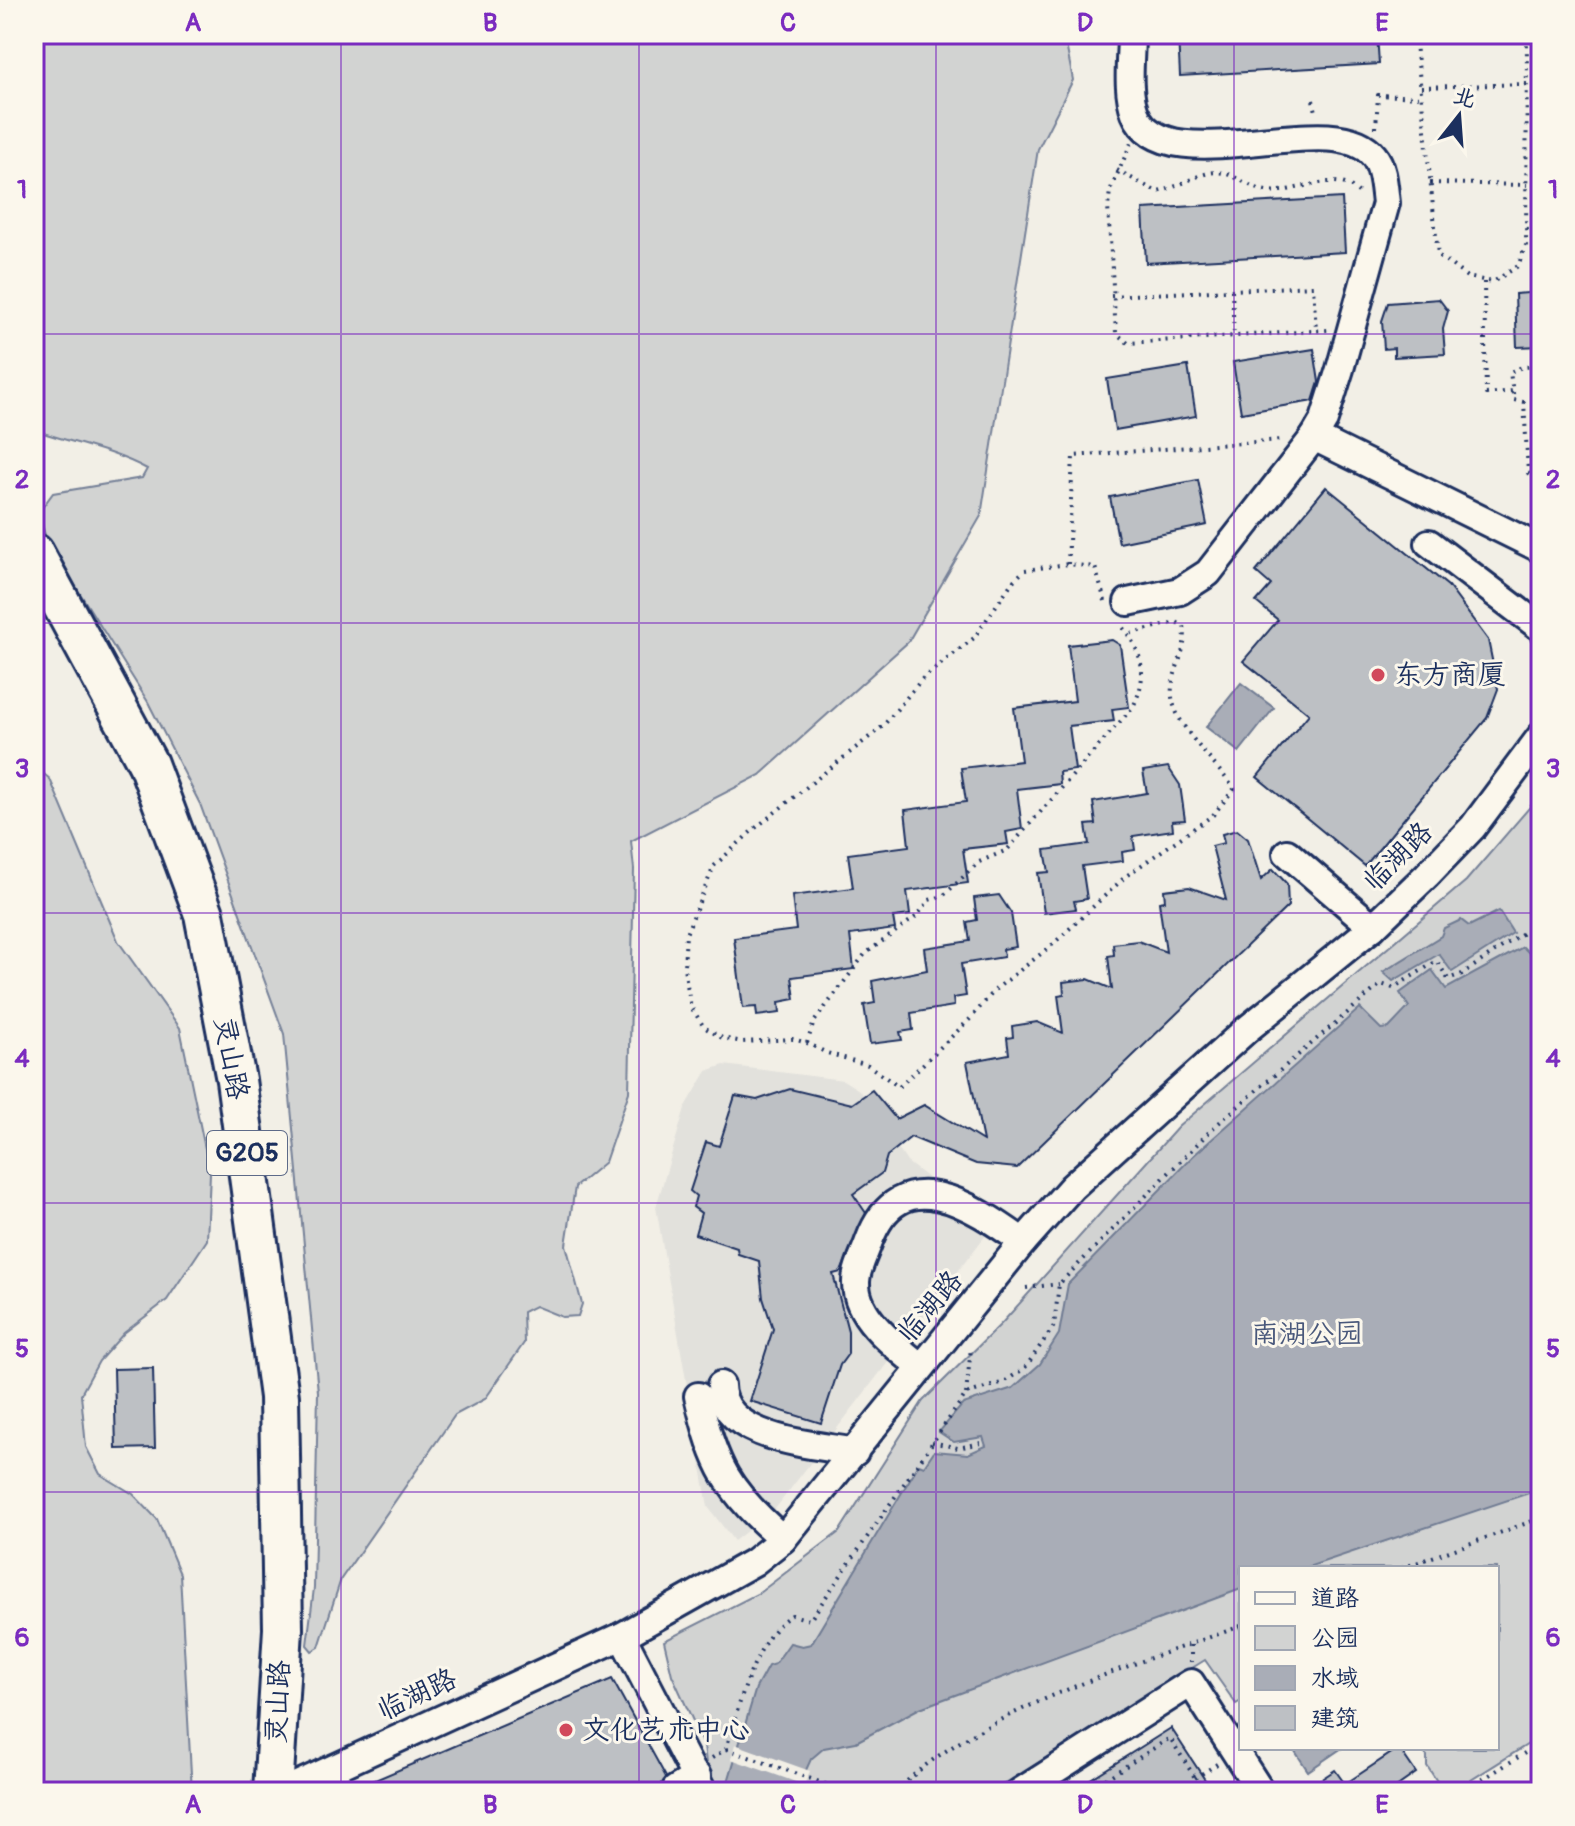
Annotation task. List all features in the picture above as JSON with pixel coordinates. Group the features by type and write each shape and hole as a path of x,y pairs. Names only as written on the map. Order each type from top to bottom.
{"highway":[{"name":"灵山路","path":"34,553 148,764 204,914 236,1080 279,1397 283,1629 273,1792"}],"street":[{"path":"1116,608 1180,591 1208,573 1314,437 1324,420 1386,203 1374,156 1357,143 1322,137 1197,145 1158,138 1141,123 1130,92 1131,34"},
{"path":"1314,437 1541,549"},
{"path":"1429,543 1541,628"},
{"name":"临湖路","path":"282,1792 622,1636 754,1562 783,1539 1023,1242 1072,1187 1245,1031 1373,927 1473,827 1541,736"},
{"path":"1287,853 1373,927"},
{"path":"921,1367 870,1319 858,1298 855,1279 878,1217 892,1202 908,1195 940,1196 999,1225 1023,1242"},
{"path":"783,1539 729,1487 708,1441 710,1391 721,1397 737,1422 793,1440 855,1452"},
{"path":"622,1636 692,1786"},
{"path":"1020,1792 1191,1683 1261,1792"}],"path":[{"path":"1415,34 1438,255 1459,272 1484,282 1505,277 1518,266 1526,245 1527,34"},
{"path":"1421,87 1528,84"},
{"path":"1362,124 1377,128 1378,95 1422,97"},
{"path":"1313,100 1316,115 1331,118"},
{"path":"1141,123 1117,170 1108,207 1111,296 1116,333 1128,343 1352,327"},
{"path":"1117,170 1157,192 1209,173 1222,172 1268,191 1323,182 1339,183 1355,188 1362,203"},
{"path":"1430,183 1527,185"},
{"path":"1526,229 1541,227"},
{"path":"1484,282 1486,394 1513,391"},
{"path":"1111,296 1313,286 1316,331"},
{"path":"1232,290 1234,337"},
{"path":"1541,366 1522,367 1510,372 1514,400 1541,403"},
{"path":"1524,402 1528,473 1541,482"},
{"path":"1068,564 1073,456 1314,437"},
{"path":"807,1043 814,1022 865,954 917,916 929,900 943,896 979,862 1007,850 1133,707 1143,686 1144,666 1128,634 1116,608 1095,567 1068,564 1025,570 1013,581 974,638 923,678 883,726 753,830 714,866 686,934 684,968 691,1007 704,1027 722,1038 762,1042 793,1039 807,1043 827,1053 868,1065 899,1087 970,1019 996,989 1051,946 1126,876 1228,801 1234,789 1193,737 1177,711 1171,690 1187,640 1184,626 1176,622 1128,634"},
{"path":"966,1394 1004,1382 1025,1368 1041,1350 1054,1326 1059,1284 1214,1127 1381,984 1393,988 1437,961 1448,979 1462,974 1529,929 1537,901 1541,899"},
{"path":"1026,1288 1059,1284"},
{"path":"848,1792 726,1749 749,1676 779,1622 792,1615 810,1620 966,1394 971,1348"},
{"path":"932,1442 958,1448 981,1443"},
{"path":"1408,1566 1541,1518"},
{"path":"896,1792 956,1744 1015,1714 1239,1627"},
{"path":"1085,1792 1170,1738 1204,1792"},
{"path":"1462,1792 1541,1743"},
{"path":"827,1792 830,1785"}],"shaded area":[{"path":"724,1065 843,1080 859,1090 907,1162 992,1227 775,1509 734,1541 708,1507 656,1207 685,1108 707,1071"}],"green space":[{"path":"34,34 1064,34 1073,80 1038,149 981,516 908,642 760,775 631,841 634,869 629,1092 605,1162 575,1187 566,1245 582,1304 578,1316 562,1317 535,1306 523,1312 524,1343 485,1399 455,1415 341,1579 319,1647 312,1651 307,1645 314,1588 318,1392 284,1034 200,804 148,702 46,539 39,512 53,493 142,478 147,469 106,452 34,430"},
{"path":"34,766 50,779 118,941 180,1028 210,1173 207,1240 167,1300 124,1333 99,1361 81,1394 86,1447 100,1474 133,1494 157,1519 180,1574 192,1792 34,1792"},
{"name":"南湖公园","path":"1541,794 1541,1736 1452,1792 1444,1792 1427,1766 1427,1756 1421,1750 1499,1750 1499,1566 1239,1566 1239,1702 1236,1704 1205,1660 991,1792 709,1792 704,1745 672,1675 664,1641 759,1593 839,1532 923,1401 1002,1323 1178,1127 1466,881"}],"water":[{"path":"1241,683 1274,708 1239,752 1206,727"},
{"path":"1499,911 1513,933 1452,972 1439,954 1393,981 1383,972 1441,936 1444,928 1461,920 1469,926"},
{"name":"南湖公园","path":"1541,946 1541,1489 1311,1566 1239,1566 1239,1590 920,1708 856,1742 824,1748 811,1759 796,1792 725,1792 756,1688 768,1666 775,1664 790,1643 802,1646 811,1644 919,1464 924,1466 934,1451 968,1454 986,1446 983,1437 954,1442 939,1432 963,1404 1013,1388 1040,1364 1059,1334 1068,1284 1193,1156 1360,1008 1381,1029 1389,1028 1409,1007 1400,993 1432,970 1446,989 1523,947 1530,954"},
{"path":"1294,1750 1339,1750 1308,1771"}],"pier":[{"path":"735,1744 810,1771 804,1785 731,1759"}],"building":[{"path":"1178,34 1377,34 1379,64 1180,76"},
{"path":"1342,198 1345,252 1146,263 1143,209"},
{"path":"1541,292 1541,346 1517,347 1515,294"},
{"path":"1439,299 1448,311 1443,329 1445,354 1394,357 1394,348 1384,349 1382,321 1388,303"},
{"path":"1314,349 1319,382 1313,401 1241,413 1233,362"},
{"path":"1188,366 1196,416 1115,430 1107,379"},
{"path":"1198,480 1207,525 1119,543 1110,497"},
{"name":"东方商厦","path":"1326,487 1448,586 1488,640 1498,689 1487,718 1365,866 1257,777 1309,714 1243,661 1278,620 1256,602 1271,585 1256,572"},
{"path":"1112,640 1120,645 1129,707 1112,709 1114,721 1069,726 1075,770 1059,772 1060,784 1017,789 1022,829 1006,832 1008,844 963,849 968,883 907,891 910,915 893,917 895,929 850,935 854,969 792,977 795,999 779,1002 780,1013 757,1016 756,1007 743,1008 734,938 796,930 792,896 853,888 848,854 909,846 905,810 966,802 961,768 1021,761 1014,708 1075,701 1068,645"},
{"path":"1168,767 1180,785 1185,820 1172,821 1173,830 1133,836 1135,850 1122,852 1123,861 1082,866 1087,899 1074,901 1076,909 1044,913 1038,873 1049,872 1045,850 1089,844 1086,825 1096,824 1093,802 1147,793 1143,771"},
{"path":"1237,830 1248,839 1261,880 1273,869 1287,884 1288,906 1017,1168 976,1164 911,1137 887,1156 882,1173 853,1194 866,1213 841,1272 833,1274 848,1331 848,1354 840,1365 821,1423 750,1401 773,1329 763,1298 759,1261 738,1254 737,1248 695,1234 701,1213 693,1207 696,1196 690,1191 706,1142 719,1146 735,1096 757,1100 790,1089 852,1104 872,1090 896,1119 924,1105 983,1141 967,1062 1009,1054 1007,1038 1013,1037 1012,1026 1037,1022 1063,1033 1058,995 1064,994 1063,982 1088,979 1112,989 1108,956 1114,955 1113,944 1138,941 1166,952 1159,902 1165,901 1164,890 1189,887 1226,900 1212,846 1224,843 1222,834"},
{"path":"999,895 1011,913 1016,947 1003,949 1004,957 961,964 966,996 953,998 954,1006 911,1013 913,1030 900,1032 902,1040 870,1044 864,1005 875,1003 872,981 927,970 924,948 970,941 967,922 977,920 974,898"},
{"path":"153,1368 155,1448 116,1449 114,1369"},
{"name":"文化艺术中心","path":"612,1679 666,1777 661,1792 347,1792"},
{"path":"1171,1728 1213,1792 1070,1792"},
{"path":"1396,1750 1400,1750 1416,1773 1389,1792 1302,1792 1335,1770 1345,1784"}],"place":[{"name":"东方商厦","path":"1378,675"},
{"name":"文化艺术中心","path":"566,1730"}]}
